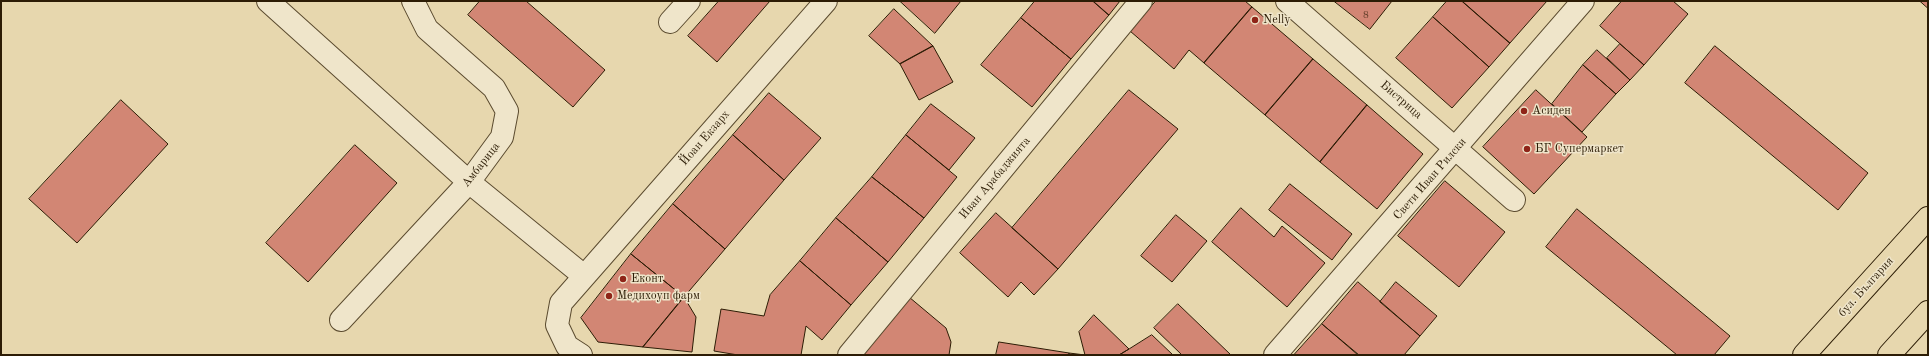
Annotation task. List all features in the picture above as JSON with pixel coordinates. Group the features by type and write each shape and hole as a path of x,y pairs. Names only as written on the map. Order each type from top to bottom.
{"main road":[{"name":"бул. България","path":"1804,355 1928,218"},
{"path":"1889,355 1928,312"}],"street":[{"path":"268,1 469,182 584,276"},
{"name":"Амбарица","path":"341,320 469,182 502,137 507,111 494,88 427,29 413,1"},
{"path":"670,22 689,1"},
{"name":"Йоан Екзарх","path":"581,355 567,346 557,325 561,303 826,1"},
{"name":"Иван Арабаджията","path":"849,355 1141,1"},
{"name":"Бистрица","path":"1287,1 1514,200"},
{"name":"Свети Иван Рилски","path":"1275,355 1456,149 1583,1"}],"building":[{"path":"480,1 526,1 605,70 573,107 468,15"},
{"path":"719,1 770,1 717,62 688,36"},
{"path":"900,1 961,1 935,33"},
{"path":"1035,1 1093,1 1109,15 1071,59 1021,18"},
{"path":"1093,1 1120,1 1109,15"},
{"path":"1156,1 1245,1 1252,7 1204,63 1189,50 1174,69 1130,31"},
{"path":"1334,1 1392,1 1370,29"},
{"path":"1447,1 1462,1 1510,43 1489,67 1433,17"},
{"path":"1462,1 1547,1 1510,43"},
{"path":"1622,1 1673,1 1688,14 1644,65 1600,26"},
{"path":"1920,1 1928,1 1928,8"},
{"path":"1252,7 1313,59 1265,115 1204,63"},
{"path":"894,9 933,46 900,64 869,36"},
{"path":"1433,17 1489,67 1452,108 1396,58"},
{"path":"1021,18 1071,59 1032,107 981,65"},
{"path":"1620,44 1644,65 1630,80 1607,58"},
{"path":"933,46 953,82 919,100 900,64"},
{"path":"1715,46 1868,173 1838,210 1685,83"},
{"path":"1597,50 1630,80 1616,94 1583,65"},
{"path":"1313,59 1367,105 1320,162 1265,115"},
{"path":"1583,65 1616,94 1582,132 1552,104"},
{"path":"1129,90 1178,129 1058,269 1012,228"},
{"path":"1536,90 1587,137 1534,194 1483,147"},
{"path":"769,93 821,138 784,180 733,135"},
{"path":"121,100 168,144 77,243 29,199"},
{"path":"931,104 975,138 949,170 906,135"},
{"path":"1367,105 1423,154 1377,209 1320,162"},
{"path":"733,135 784,180 725,249 673,204"},
{"path":"906,135 957,177 924,218 872,177"},
{"path":"355,145 397,183 308,282 266,243"},
{"path":"872,177 924,218 888,262 836,218"},
{"path":"1445,181 1505,232 1459,287 1398,236"},
{"path":"1290,184 1352,234 1332,260 1269,210"},
{"path":"673,204 725,249 684,297 631,254"},
{"path":"1241,208 1274,237 1282,226 1325,263 1287,307 1212,242"},
{"path":"1577,209 1730,336 1714,355 1677,355 1546,247"},
{"path":"996,213 1058,269 1034,295 1021,282 1008,297 960,253"},
{"path":"1176,215 1207,241 1172,282 1141,256"},
{"path":"836,218 888,262 851,305 800,261"},
{"path":"631,254 684,297 643,347 598,342 581,318"},
{"path":"800,261 851,305 822,340 806,326 801,355 738,355 714,351 721,309 764,316 770,295"},
{"path":"1358,282 1420,336 1404,355 1359,355 1322,324"},
{"path":"1396,282 1437,316 1420,336 1380,302"},
{"path":"684,297 696,317 692,352 643,347"},
{"path":"909,297 946,328 951,342 949,355 862,355"},
{"path":"1178,304 1231,355 1182,355 1154,328"},
{"path":"1094,315 1129,349 1119,355 1085,355 1079,332"},
{"path":"1322,324 1358,355 1294,355"},
{"path":"1152,335 1173,355 1119,355 1129,349"},
{"path":"999,342 1069,353 1069,355 996,355"},
{"path":"1069,353 1085,355 1069,355"}],"place":[{"name":"Nelly","path":"1255,20"},
{"name":"Асиден","path":"1524,111"},
{"name":"БГ Супермаркет","path":"1527,149"},
{"name":"Еконт","path":"623,279"},
{"name":"Медихоуп фарм","path":"609,296"}]}
